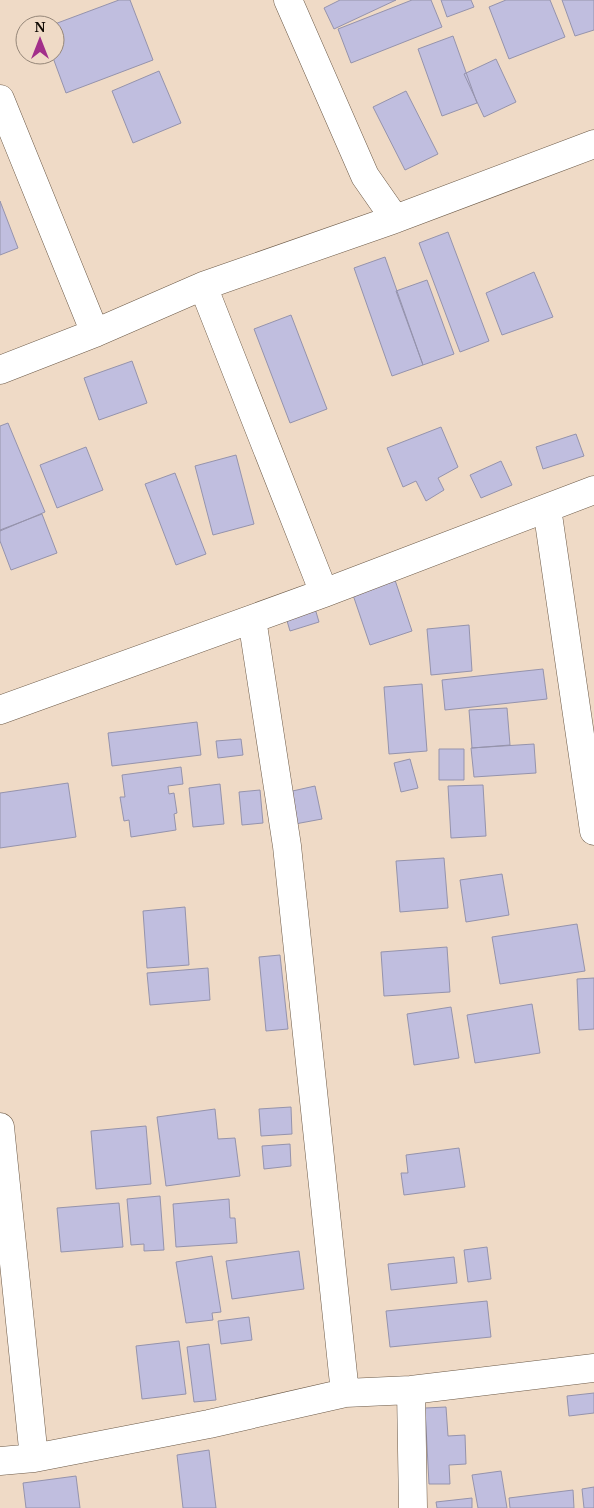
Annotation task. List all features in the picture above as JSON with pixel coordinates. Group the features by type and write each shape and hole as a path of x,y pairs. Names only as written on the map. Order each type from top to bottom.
{"street":[{"path":"288,0 365,176 395,219"},
{"path":"0,99 95,333"},
{"path":"0,370 95,333 204,286 395,219 594,144"},
{"path":"204,286 324,593"},
{"path":"0,710 324,593 594,490"},
{"path":"547,508 594,832"},
{"path":"252,619 287,846 345,1393"},
{"path":"0,1127 34,1458"},
{"path":"0,1461 34,1458 209,1424 345,1393 411,1390 594,1368"},
{"path":"411,1390 413,1508"}],"building":[{"path":"119,0 130,0 153,60 66,93 56,65 65,65 65,20"},
{"path":"340,0 396,0 334,29 324,8"},
{"path":"412,0 431,0 442,27 351,63 338,29"},
{"path":"441,0 471,0 474,7 447,17"},
{"path":"506,0 550,0 565,37 509,59 489,7"},
{"path":"562,0 594,0 594,30 575,36"},
{"path":"453,36 477,103 442,116 418,49"},
{"path":"496,59 516,102 484,117 464,74"},
{"path":"159,71 181,123 133,143 112,91"},
{"path":"406,91 438,154 405,170 373,107"},
{"path":"0,201 18,248 0,255"},
{"path":"448,232 489,341 460,352 419,243"},
{"path":"385,257 423,365 392,376 354,268"},
{"path":"534,272 553,317 502,335 486,293"},
{"path":"427,280 454,354 423,365 396,291"},
{"path":"291,315 327,409 290,423 254,329"},
{"path":"132,361 147,403 99,420 84,378"},
{"path":"8,423 45,512 0,531 0,426"},
{"path":"441,427 458,467 438,478 444,490 426,501 416,481 403,487 387,448"},
{"path":"576,434 584,456 543,469 536,447"},
{"path":"86,447 103,490 57,508 40,465"},
{"path":"236,455 254,524 213,535 195,466"},
{"path":"501,461 512,485 481,498 470,475"},
{"path":"175,473 206,554 176,565 145,484"},
{"path":"42,514 57,553 11,570 0,541 0,530"},
{"path":"394,577 412,631 370,645 352,592"},
{"path":"314,605 319,622 290,631 285,614"},
{"path":"469,625 472,671 431,675 427,629"},
{"path":"543,669 547,699 445,710 442,680"},
{"path":"422,684 427,751 389,754 384,687"},
{"path":"507,708 510,745 472,748 469,710"},
{"path":"197,722 201,755 112,766 108,733"},
{"path":"241,739 243,755 218,758 216,741"},
{"path":"534,744 536,773 474,777 471,748"},
{"path":"439,749 464,749 464,780 439,780"},
{"path":"410,759 418,788 401,792 394,763"},
{"path":"181,767 183,784 168,786 169,794 174,793 177,813 174,814 176,830 131,837 129,820 124,821 120,797 125,797 122,775"},
{"path":"68,783 76,837 0,848 0,793"},
{"path":"220,784 224,824 193,827 189,788"},
{"path":"483,785 486,836 451,838 448,786"},
{"path":"315,786 322,819 295,824 288,792"},
{"path":"260,790 263,823 242,825 239,792"},
{"path":"444,858 448,908 400,912 396,861"},
{"path":"502,874 509,915 466,922 460,880"},
{"path":"185,907 189,965 147,968 143,911"},
{"path":"577,924 585,971 500,984 492,937"},
{"path":"447,947 450,992 384,996 381,952"},
{"path":"280,955 288,1029 266,1031 259,957"},
{"path":"208,968 210,1000 150,1005 147,973"},
{"path":"594,978 594,1029 579,1030 577,979"},
{"path":"532,1004 540,1053 475,1063 467,1015"},
{"path":"451,1007 459,1058 414,1065 407,1014"},
{"path":"291,1107 292,1134 261,1136 259,1109"},
{"path":"215,1109 218,1139 235,1138 240,1176 166,1186 157,1117"},
{"path":"146,1126 151,1184 96,1189 91,1131"},
{"path":"290,1144 291,1166 264,1169 262,1146"},
{"path":"459,1148 465,1187 404,1195 401,1173 408,1173 406,1155"},
{"path":"160,1196 164,1250 144,1251 144,1244 131,1245 127,1199"},
{"path":"229,1199 230,1218 235,1218 237,1243 176,1247 173,1204"},
{"path":"119,1203 123,1247 61,1252 57,1208"},
{"path":"487,1247 491,1279 468,1282 464,1250"},
{"path":"299,1251 304,1289 232,1299 226,1261"},
{"path":"212,1256 221,1312 212,1313 213,1320 186,1323 176,1262"},
{"path":"454,1257 457,1283 391,1290 388,1264"},
{"path":"487,1301 491,1337 390,1347 386,1311"},
{"path":"249,1317 252,1340 221,1344 218,1321"},
{"path":"179,1341 186,1394 142,1399 136,1346"},
{"path":"209,1344 216,1400 194,1402 187,1347"},
{"path":"594,1393 594,1413 569,1416 567,1396"},
{"path":"446,1407 448,1436 465,1435 466,1464 449,1465 450,1484 429,1484 425,1408"},
{"path":"209,1450 216,1508 183,1508 177,1455"},
{"path":"501,1471 507,1508 478,1508 472,1475"},
{"path":"76,1476 80,1508 26,1508 23,1483"},
{"path":"594,1487 594,1508 584,1508 582,1489"},
{"path":"573,1490 574,1508 510,1508 509,1498"},
{"path":"472,1498 472,1508 437,1508 436,1502"}]}
